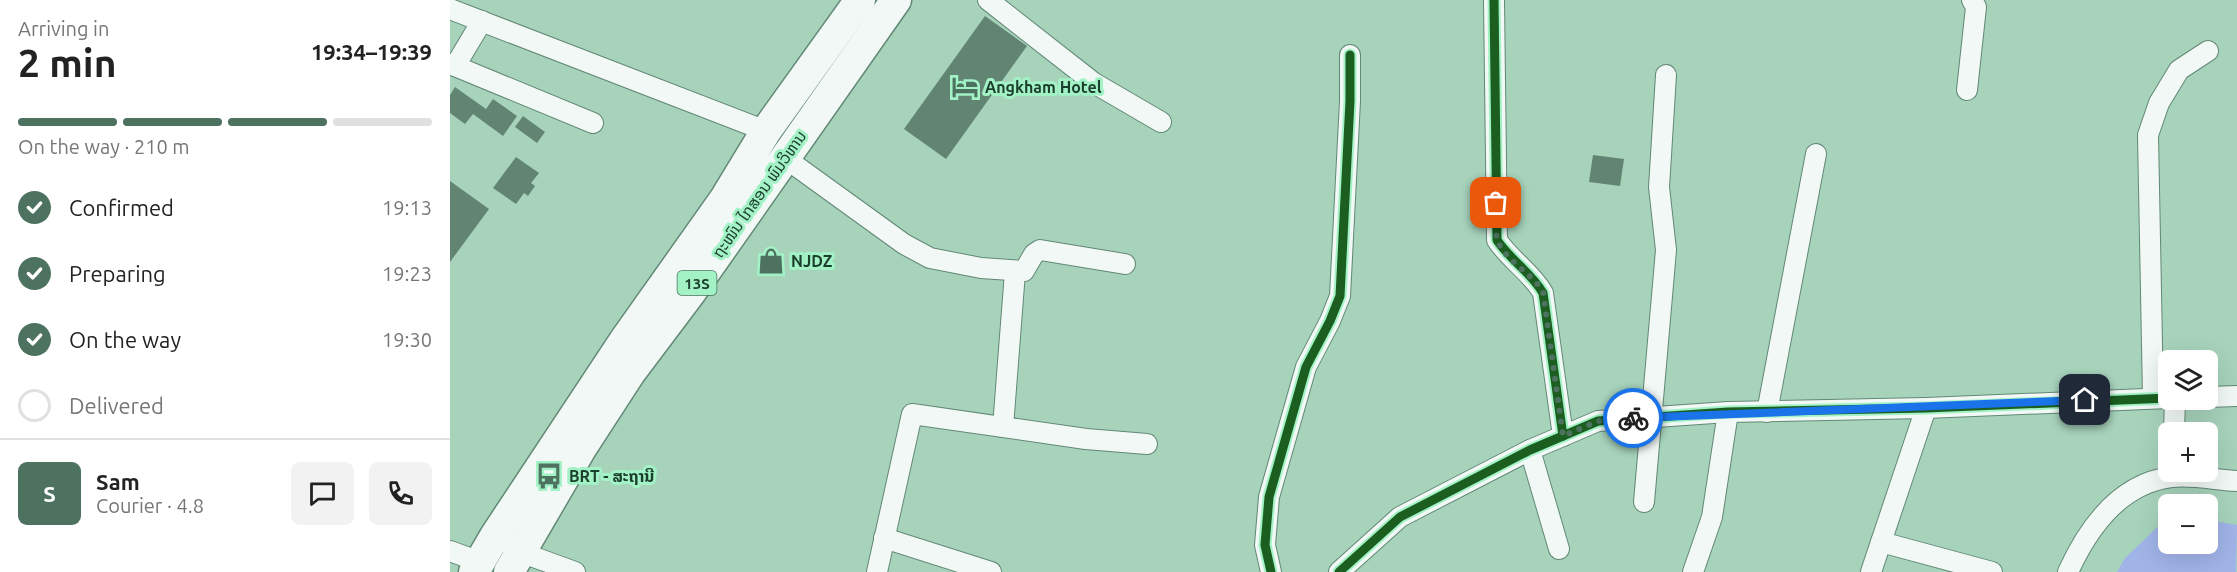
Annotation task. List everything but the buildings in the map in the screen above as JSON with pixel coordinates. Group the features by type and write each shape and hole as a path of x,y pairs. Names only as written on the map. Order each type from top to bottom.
{"highway":[{"name":"ຖະໜົນ ໄກສອນ ພົມວິຫານ","path":"515,562 582,447 630,373 896,0"},
{"name":"ຖະໜົນ ໄກສອນ ພົມວິຫານ","path":"477,567 495,536 624,341 724,200 766,131 856,1"}],"street":[{"path":"988,0 1094,83 1161,122"},
{"path":"1494,0 1497,240 1503,250 1537,282 1543,292 1563,436"},
{"path":"1967,90 1976,7 1972,0"},
{"path":"450,9 766,131"},
{"path":"482,21 452,65 593,123"},
{"path":"2159,350 2148,135 2159,103 2179,70 2208,51"},
{"path":"1271,572 1265,545 1269,497 1306,368 1340,296 1350,101 1350,55"},
{"path":"1644,502 1666,250 1659,187 1666,75"},
{"path":"1767,412 1816,154"},
{"path":"785,158 904,244 945,263 1015,272 1026,270 1032,257 1040,250 1125,264"},
{"path":"1003,427 1015,272"},
{"path":"2218,397 2237,396"},
{"path":"1349,568 1400,517 1530,450 1598,421 1728,412 1926,408 2158,397"},
{"path":"1871,572 1926,408"},
{"path":"1693,572 1712,517 1728,412"},
{"path":"876,572 912,414 1147,444"},
{"path":"1530,450 1559,549"},
{"path":"2068,572 2088,533 2118,500 2158,480"},
{"path":"2218,480 2237,482"},
{"path":"495,536 515,562 575,572"},
{"path":"884,538 991,572"},
{"path":"1881,542 1992,572"},
{"path":"450,551 477,567"}],"water":[{"path":"2218,522 2237,525 2236,572 2117,572 2125,558 2158,526 2158,554 2218,554"}],"cycle path":[{"path":"1494,0 1497,240 1543,293 1563,436"},
{"path":"1271,572 1265,545 1269,497 1306,367 1340,296 1350,101 1350,55"},
{"path":"1339,572 1400,517 1530,450 1598,421 1728,412 1926,408 2158,398"}],"way so far":[{"path":"1496,203 1497,240 1503,250 1537,282 1543,292 1563,436 1598,421 1633,418"}],"place":[{"name":"Angkham Hotel","path":"965,87"},
{"name":"NJDZ","path":"771,261"},
{"name":"BRT - ສະຖານີ","path":"549,476"}],"route":[{"path":"1633,418 1728,412 1926,408 2085,400"}]}
